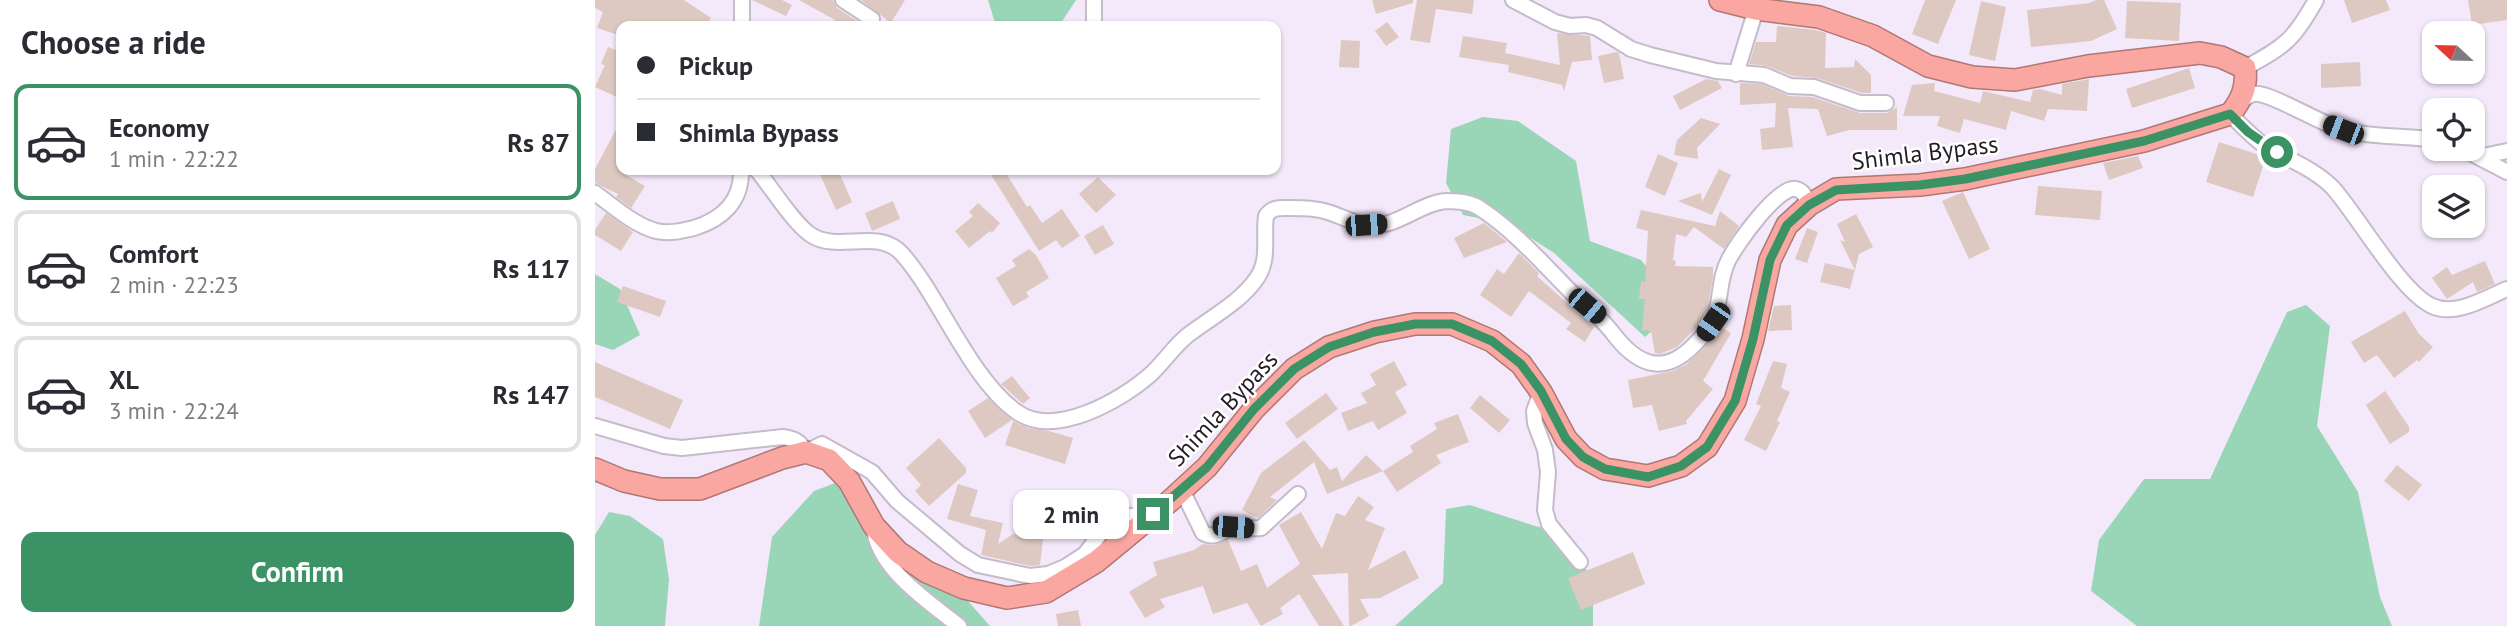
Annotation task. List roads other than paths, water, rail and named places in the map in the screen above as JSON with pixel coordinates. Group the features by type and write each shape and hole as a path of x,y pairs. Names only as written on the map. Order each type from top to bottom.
{"highway":[{"path":"1720,0 1756,9 1819,17 1873,36 1928,66 1972,77 2015,80 2088,66 2200,53 2221,57 2245,68 2246,81 2235,108"},
{"name":"Shimla Bypass","path":"806,452 829,460 849,481 874,526 898,552 927,572 964,588 1007,598 1046,592 1096,562 1182,490 1207,467 1254,409 1294,369 1329,347 1374,332 1415,324 1452,324 1492,341 1521,364 1541,391 1566,439 1583,457 1605,469 1648,477 1681,466 1707,447 1735,401 1753,339 1770,260 1787,225 1809,205 1836,190 1920,185 1965,179 2144,141 2235,108"},
{"path":"595,469 624,481 660,489 700,489 782,458 806,452"}],"street":[{"path":"742,21 743,0"},
{"path":"843,0 872,19"},
{"path":"1094,0 1094,21"},
{"path":"1513,0 1555,22 1597,28 1631,49 1650,55 1736,74 1764,75 1790,86 1814,87 1860,103 1886,103"},
{"path":"2245,68 2279,50 2296,34 2316,0"},
{"path":"1736,74 1756,9"},
{"path":"2422,138 2369,135 2343,130 2266,96 2253,94 2235,108 2263,145 2317,175 2332,187 2393,268 2430,306 2447,310 2465,307 2507,289"},
{"path":"2485,156 2507,151"},
{"path":"2485,161 2507,172"},
{"path":"595,193 638,222 655,230 676,233 709,223 726,212 737,196 740,175"},
{"path":"761,175 811,236 825,242 880,243 895,247 936,302 985,379 1019,414 1038,420 1062,420 1079,416 1133,388 1153,372 1186,337 1243,293 1263,267 1266,216 1270,210 1276,208 1310,208 1366,225 1387,224 1443,201 1462,202 1480,208 1518,237 1599,316 1623,347 1638,359 1652,364 1668,363 1685,355 1713,322 1727,261 1743,236 1777,197 1788,189 1797,190 1804,194 1809,205"},
{"path":"1541,391 1534,411 1548,471 1545,510 1549,524 1580,562"},
{"path":"595,426 664,446 681,448 783,437 795,439 806,452 822,444 872,472 897,501 960,554 978,565 1030,576 1048,574 1085,554 1107,525 1120,517 1153,514"},
{"path":"1182,490 1203,533 1209,536 1215,536 1233,527 1261,528 1298,494"},
{"path":"874,526 879,551 889,564 914,590 959,626"}]}
